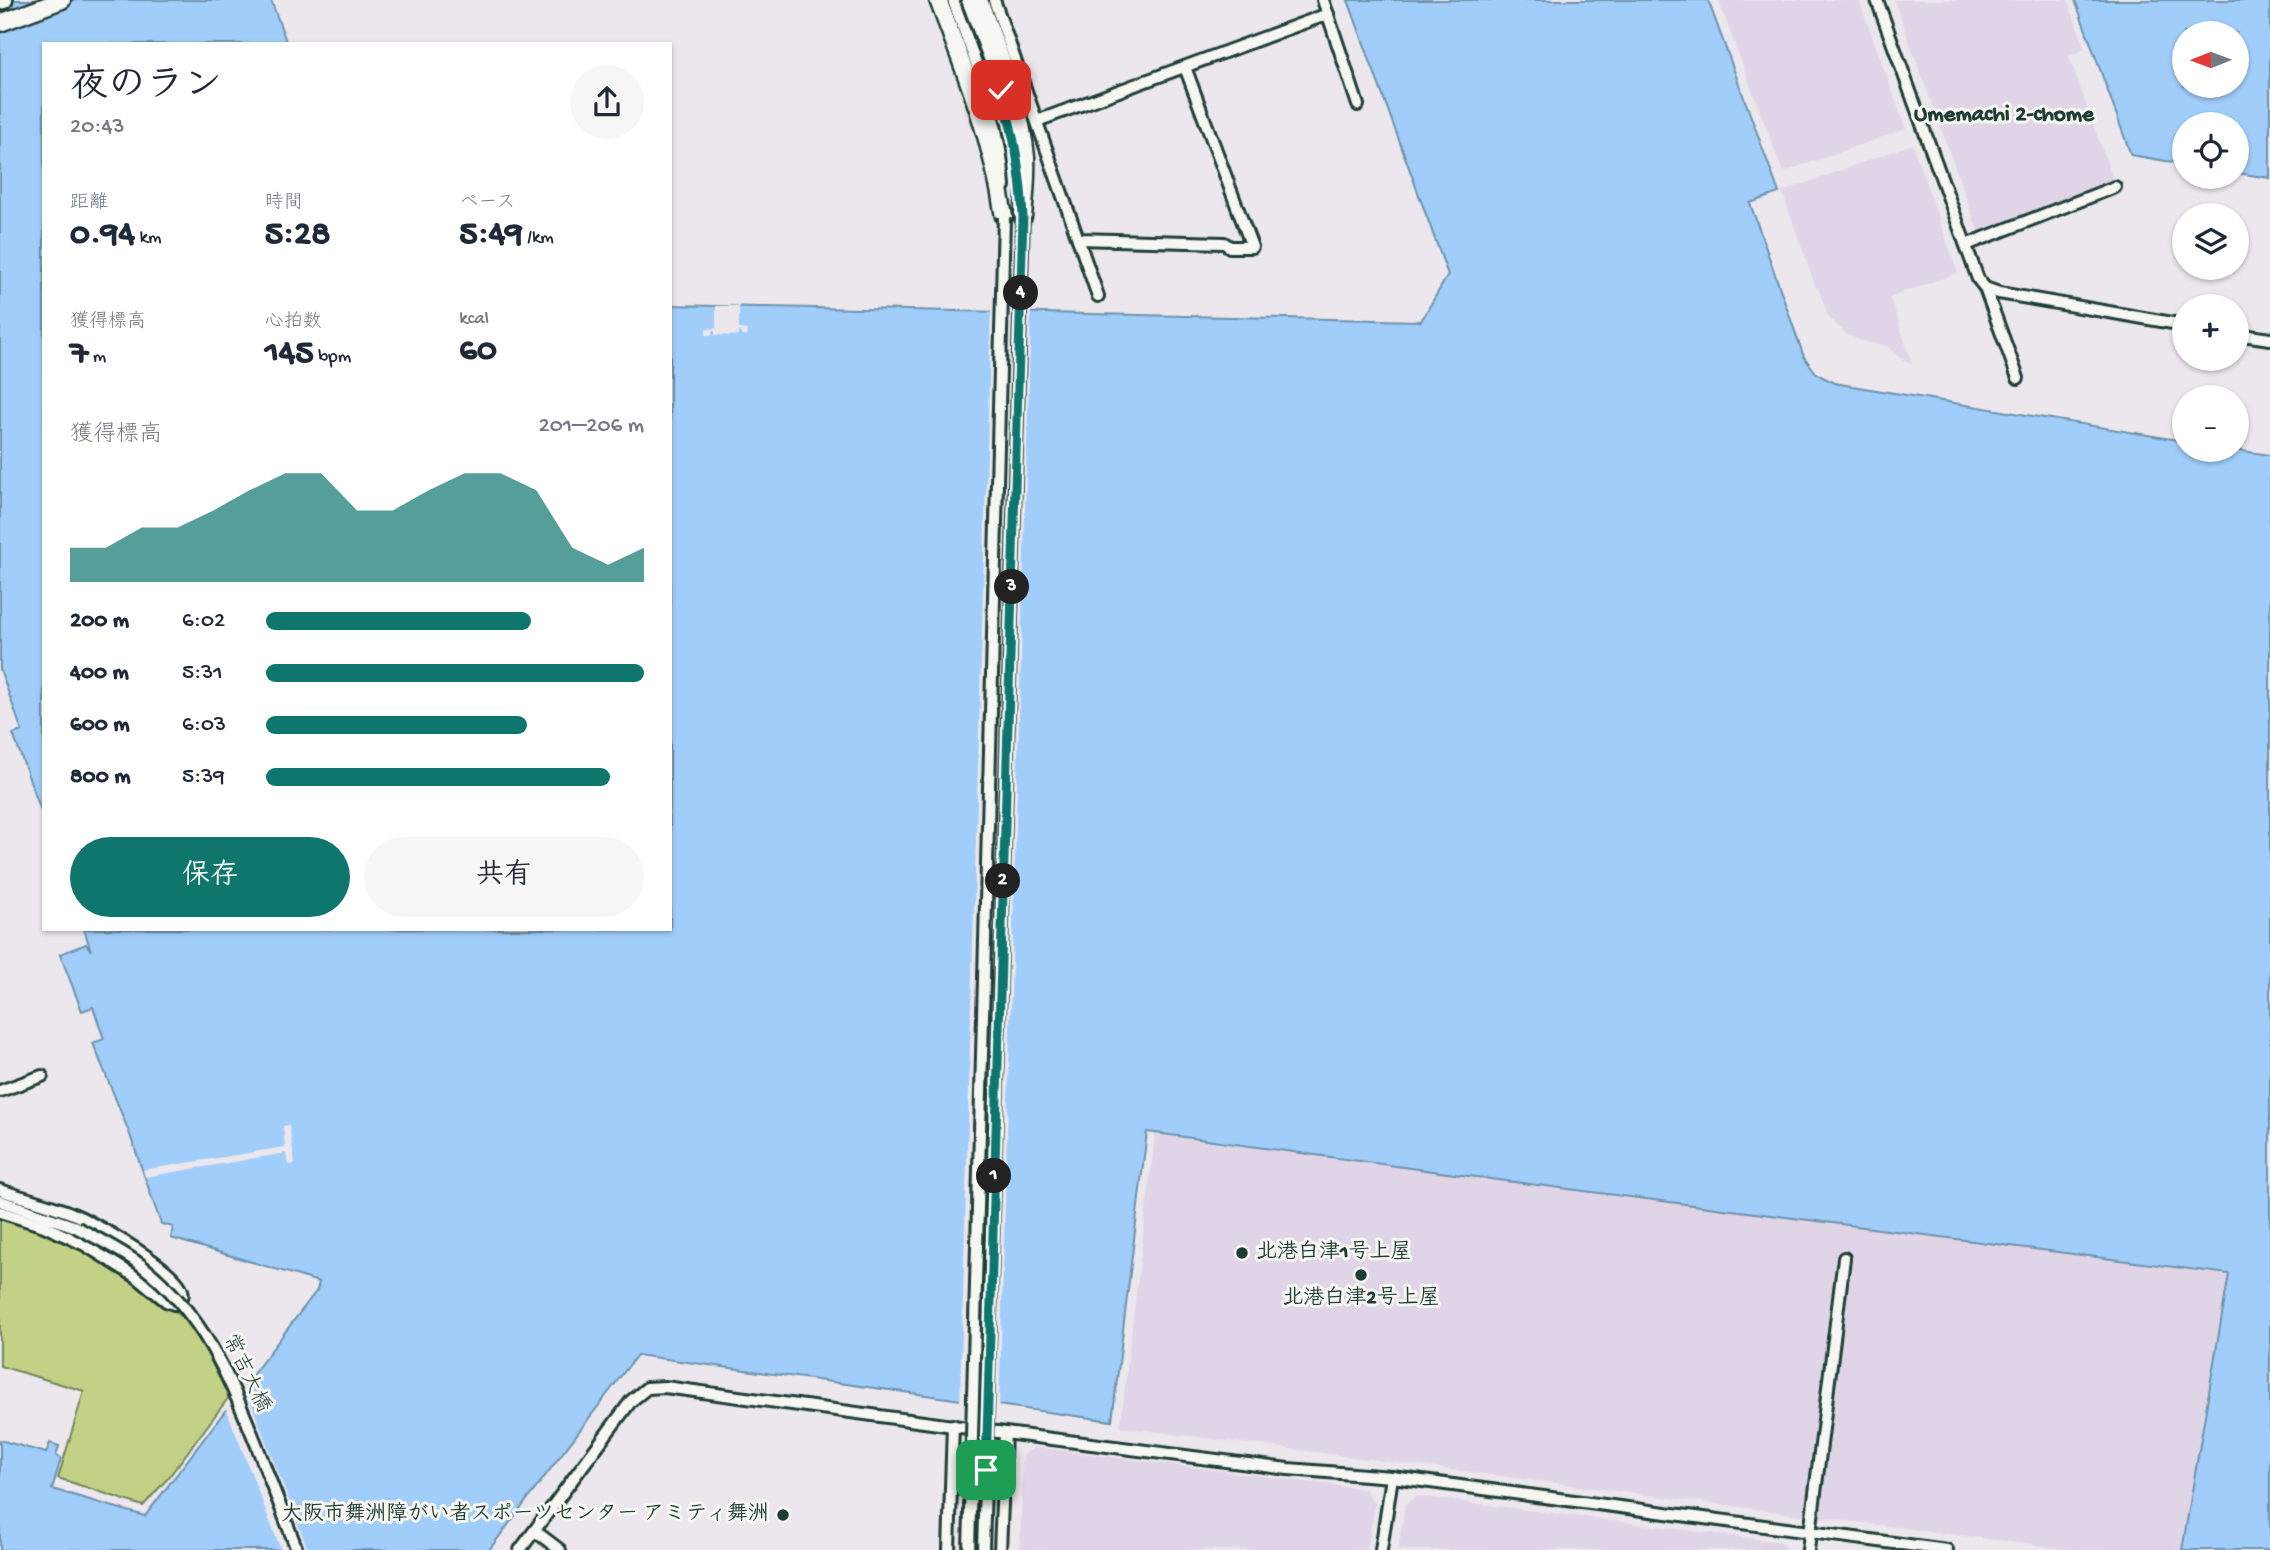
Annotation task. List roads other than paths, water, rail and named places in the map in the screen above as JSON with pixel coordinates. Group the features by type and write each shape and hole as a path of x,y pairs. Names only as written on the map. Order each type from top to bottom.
{"highway":[{"path":"0,23 62,0"},
{"path":"938,0 982,118 997,172 1004,217"},
{"path":"979,0 1022,131 1026,176 1023,217"}],"street":[{"path":"953,0 996,124 1002,155 1004,217 970,1550"},
{"path":"967,0 1010,120 1022,181 1023,217 983,1550"},
{"path":"994,0 1098,296"},
{"path":"1323,0 1358,105"},
{"path":"1877,0 1978,279 1985,288 2018,378"},
{"path":"1037,121 1328,14"},
{"path":"1078,239 1224,243 1230,247 1252,247 1185,67"},
{"path":"1966,245 2115,187"},
{"path":"1985,288 1999,293 2172,323"},
{"path":"2249,336 2270,340"},
{"path":"0,1091 42,1076"},
{"path":"0,1190 73,1214 120,1238 181,1285 181,1301 174,1304 166,1301 129,1272 85,1245 44,1226 0,1212"},
{"name":"常吉大橋","path":"0,1202 76,1227 141,1265 186,1310 223,1364 297,1550"},
{"path":"1808,1550 1844,1258"},
{"path":"520,1550 631,1401 647,1388 665,1387 1288,1469 1392,1477 1947,1550"},
{"path":"949,1550 953,1425"},
{"path":"1000,1550 1005,1433"},
{"path":"1381,1550 1392,1477"},
{"path":"535,1531 560,1550"}],"water":[{"path":"0,0 271,0 286,42 42,42 42,814 13,734 22,731 0,669"},
{"path":"1348,0 1708,0 1779,193 1750,203 1804,357 1817,374 1834,383 2172,439 2172,462 2249,462 2249,452 2270,455 2270,1550 2182,1550 2229,1274 1147,1132 1112,1421 637,1355 489,1550 0,1550 0,1440 46,1453 50,1443 59,1446 56,1456 61,1458 52,1489 145,1516 317,1290 319,1282 171,1238 173,1227 161,1224 129,1132 93,1043 104,1039 93,1007 82,1011 60,954 86,944 91,951 85,931 672,931 672,305 1421,321 1448,275"},
{"path":"2075,0 2270,0 2270,178 2249,175 2249,112 2172,112 2172,162 2131,155"}],"place":[{"name":"北港白津1号上屋","path":"1242,1253"},
{"name":"北港白津2号上屋","path":"1361,1275"},
{"name":"大阪市舞洲障がい者スポーツセンター アミティ舞洲","path":"783,1515"}],"district":[{"name":"Umemachi 2-chome","path":"2004,115"}]}
